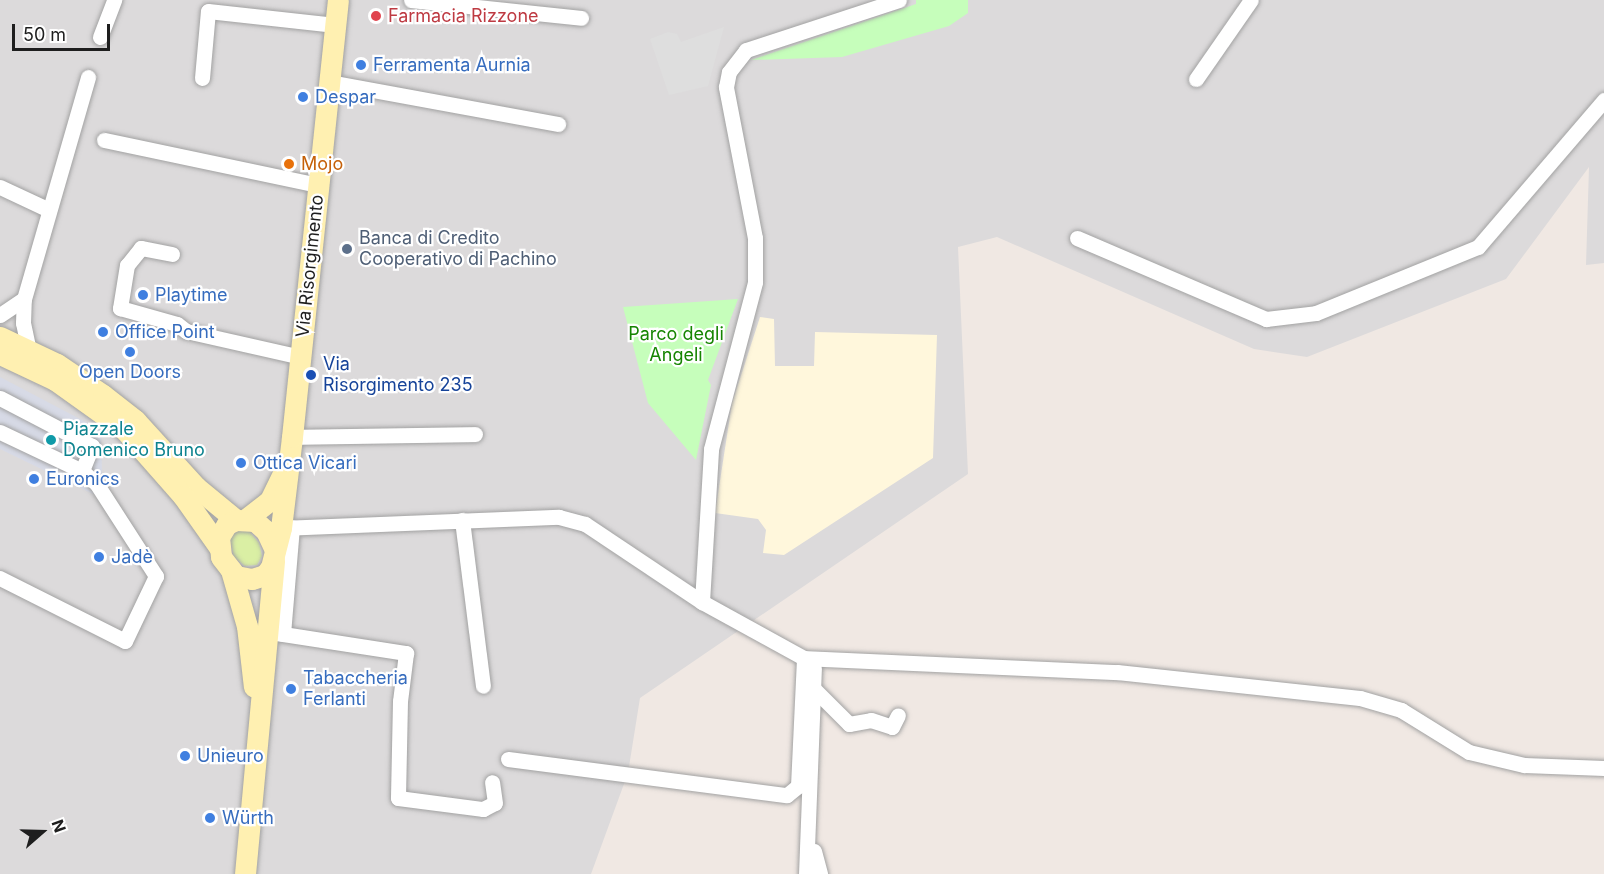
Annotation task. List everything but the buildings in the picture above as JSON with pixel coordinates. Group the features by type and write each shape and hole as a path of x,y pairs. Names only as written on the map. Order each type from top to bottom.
{"main road":[{"name":"Via Risorgimento","path":"288,461 338,0"},
{"path":"0,337 57,364 135,420 196,487 241,519 255,521 266,531 275,555 277,633 256,760 245,874"},
{"path":"0,354 55,380 125,430 183,496 219,547 231,570 251,654 256,760"},
{"path":"219,547 222,531 270,500 288,461"},
{"path":"231,570 252,579 265,575 287,527 288,461"}],"street":[{"path":"100,37 114,0"},
{"path":"411,0 581,18"},
{"path":"702,602 711,448 755,282 755,238 726,87 729,72 746,50 899,0"},
{"path":"1196,79 1251,0"},
{"path":"202,78 208,11 335,25"},
{"path":"30,351 23,323 24,299 88,77"},
{"path":"329,82 558,124"},
{"path":"1077,238 1266,319 1316,313 1478,247 1604,100"},
{"path":"104,140 318,185"},
{"path":"0,187 50,210"},
{"path":"172,254 141,248 127,265 120,308 177,324 186,331 301,357"},
{"path":"0,315 24,299"},
{"path":"0,399 92,446 82,471"},
{"path":"0,432 82,471 96,483 156,576 124,641 0,578"},
{"path":"292,437 475,434"},
{"path":"492,782 495,803 483,809 398,798 400,701 406,653 277,633 287,527 559,517 585,524 702,602 809,659 1117,672 1360,699 1401,710 1469,752 1524,765 1604,768"},
{"path":"462,520 483,686"},
{"path":"809,659 818,693 814,858 820,874"},
{"path":"508,759 786,795 798,786 809,659"},
{"path":"818,693 837,708 849,724 871,720 892,727 898,715"},
{"path":"806,874 818,693"}],"shaded area":[{"path":"0,0 1604,0 1604,263 1586,265 1589,167 1506,279 1307,357 1254,349 997,237 958,247 968,474 640,698 628,773 591,874 0,874"},
{"path":"724,27 708,86 669,95 650,39 668,32 677,34 681,42"},
{"path":"760,317 774,319 775,366 814,366 815,332 937,335 933,458 784,555 763,553 766,530 758,519 715,513 732,403"},
{"name":"Piazzale Domenico Bruno","path":"0,377 101,430 102,476 93,494 0,449"}],"green space":[{"path":"916,0 968,0 968,13 949,26 842,57 751,60 916,4"},
{"name":"Parco degli Angeli","path":"738,299 708,380 711,385 696,460 648,403 623,307"},
{"path":"238,530 249,531 259,543 262,556 257,565 245,566 234,557 230,539"}],"place":[{"name":"Farmacia Rizzone","path":"376,16"},
{"name":"Ferramenta Aurnia","path":"361,65"},
{"name":"Despar","path":"303,97"},
{"name":"Mojo","path":"289,164"},
{"name":"Banca di Credito Cooperativo di Pachino","path":"347,249"},
{"name":"Playtime","path":"143,295"},
{"name":"Office Point","path":"103,332"},
{"name":"Open Doors","path":"130,352"},
{"name":"Via Risorgimento 235","path":"311,375"},
{"name":"Piazzale Domenico Bruno","path":"51,440"},
{"name":"Ottica Vicari","path":"241,463"},
{"name":"Euronics","path":"34,479"},
{"name":"Jadè","path":"99,557"},
{"name":"Tabaccheria Ferlanti","path":"291,689"},
{"name":"Unieuro","path":"185,756"},
{"name":"Würth","path":"210,818"}]}
